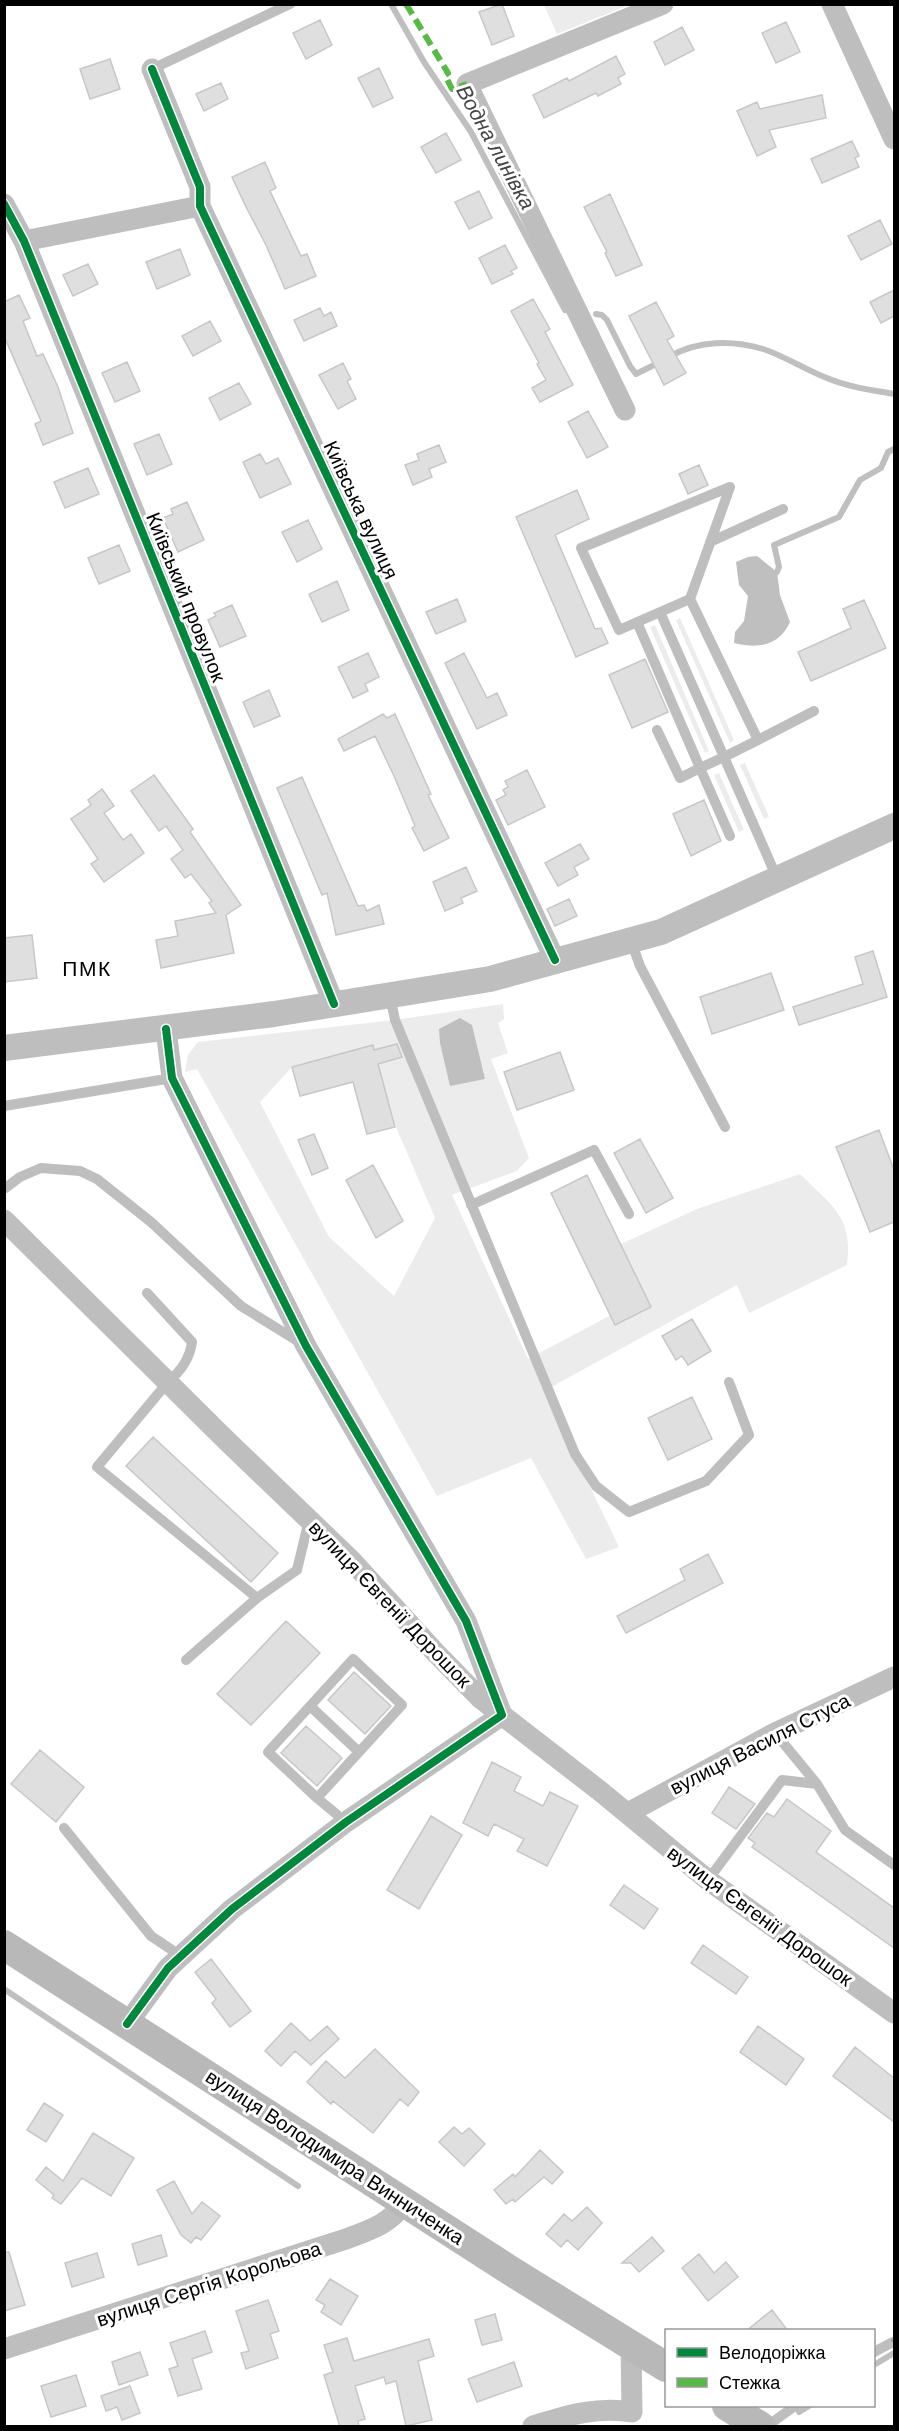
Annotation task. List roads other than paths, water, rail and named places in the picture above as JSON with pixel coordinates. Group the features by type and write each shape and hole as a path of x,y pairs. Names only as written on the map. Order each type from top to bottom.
{"main road":[{"name":"вулиця Володимира Винниченка","path":"9,1951 127,2024 511,2271 665,2366"},
{"path":"729,2407 760,2427"}],"street":[{"path":"625,410 467,84 663,4"},
{"path":"832,4 894,139"},
{"name":"Київська вулиця","path":"152,69 200,187 200,206 555,960"},
{"path":"24,242 200,206"},
{"name":"Київський провулок","path":"7,212 24,242 334,1004"},
{"path":"4,1048 166,1029 490,979 661,932 894,826"},
{"path":"127,2024 150,1990 181,1956 232,1909 346,1822 502,1715 466,1622 306,1347 172,1078 166,1029"},
{"name":"вулиця Євгенії Дорошок","path":"4,1220 371,1581 460,1679 708,1880 894,2013"},
{"name":"вулиця Василя Стуса","path":"628,1813 775,1733 894,1677"},
{"name":"вулиця Сергія Корольова","path":"4,2349 346,2239 378,2227 391,2219 405,2202"},
{"path":"532,2427 569,2415 600,2409 632,2412 631,2344"}],"lane":[{"path":"152,69 290,4"},
{"path":"690,599 619,630 581,548 730,487 690,599 758,740"},
{"path":"710,542 783,509"},
{"path":"660,612 778,880"},
{"path":"637,622 730,836"},
{"path":"657,730 680,778 814,711"},
{"path":"631,940 640,966 725,1127"},
{"path":"390,996 395,1020 574,1455 596,1486 629,1512 706,1481 748,1435 729,1382"},
{"path":"4,1106 172,1078"},
{"path":"471,1205 594,1150 629,1214"},
{"path":"4,1189 20,1177 41,1168 80,1171 97,1179 151,1221 241,1306 306,1347"},
{"path":"147,1293 192,1342 190,1354 178,1373 98,1467 257,1598"},
{"path":"186,1660 257,1598 297,1570 309,1519"},
{"path":"317,1798 402,1705 353,1659 268,1752 317,1798 346,1822"},
{"path":"310,1706 359,1752"},
{"path":"775,1733 817,1784 845,1830 894,1865"},
{"path":"708,1880 782,1780 817,1784"},
{"path":"64,1828 151,1936 181,1956"},
{"path":"875,2351 893,2342"},
{"path":"767,2427 794,2407"}],"waterway":[{"name":"Водна линівка","path":"391,4 424,62 471,132 565,310"},
{"name":"Водна линівка","path":"596,314 602,315 607,320 636,374 660,362"},
{"name":"Водна линівка","path":"669,357 691,347 715,343 740,344 771,352 835,381 894,394"},
{"name":"Водна линівка","path":"777,572 779,567 774,545 839,517 860,480 881,468 888,452 894,449"},
{"path":"4,1989 298,2186"},
{"path":"875,2364 894,2353"},
{"path":"799,2412 807,2407"}],"district":[{"name":"ПМК","path":"87,968"}]}
